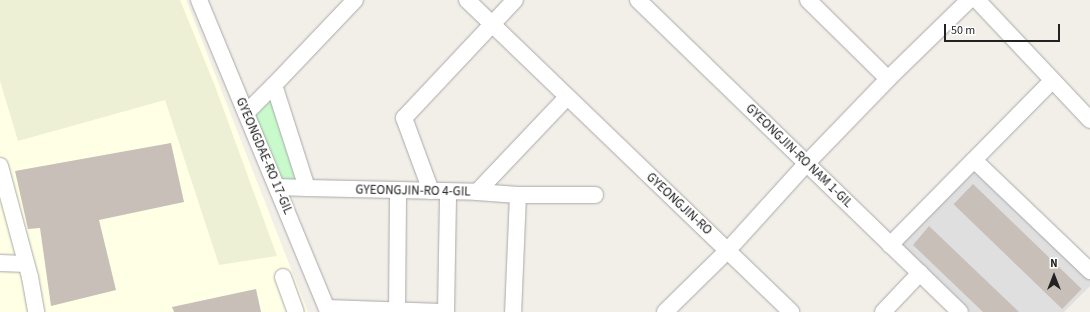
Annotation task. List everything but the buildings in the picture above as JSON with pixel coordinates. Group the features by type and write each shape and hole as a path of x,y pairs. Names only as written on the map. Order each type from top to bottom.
{"street":[{"name":"GYEONGDAE-RO 17-GIL","path":"199,0 328,310"},
{"path":"246,113 355,0"},
{"name":"GYEONGJIN-RO","path":"467,0 566,97 728,250 791,312"},
{"path":"431,191 404,118 515,0"},
{"name":"GYEONGJIN-RO NAM 1-GIL","path":"638,0 960,312"},
{"path":"808,0 888,79"},
{"path":"666,312 728,250 806,164 888,79 969,0"},
{"path":"977,0 1090,120"},
{"path":"890,244 1052,81"},
{"path":"274,85 307,188"},
{"path":"477,192 566,97"},
{"path":"974,160 1090,271"},
{"path":"0,166 26,264 36,312"},
{"name":"GYEONGJIN-RO 4-GIL","path":"277,187 477,192 518,195 594,195"},
{"path":"397,311 398,190"},
{"path":"446,312 448,192"},
{"path":"513,312 518,195"},
{"path":"0,263 26,264"},
{"path":"883,312 920,273"},
{"path":"283,277 296,312"},
{"path":"328,310 441,312"}],"shaded area":[{"path":"0,0 186,0 308,312 0,312"},
{"path":"0,0 180,0 215,86 277,256 219,265 165,100 18,141 0,81"},
{"path":"974,170 1090,279 1090,286 1064,312 970,312 899,244"}],"green space":[{"path":"274,85 307,188 277,187 246,113"}]}
